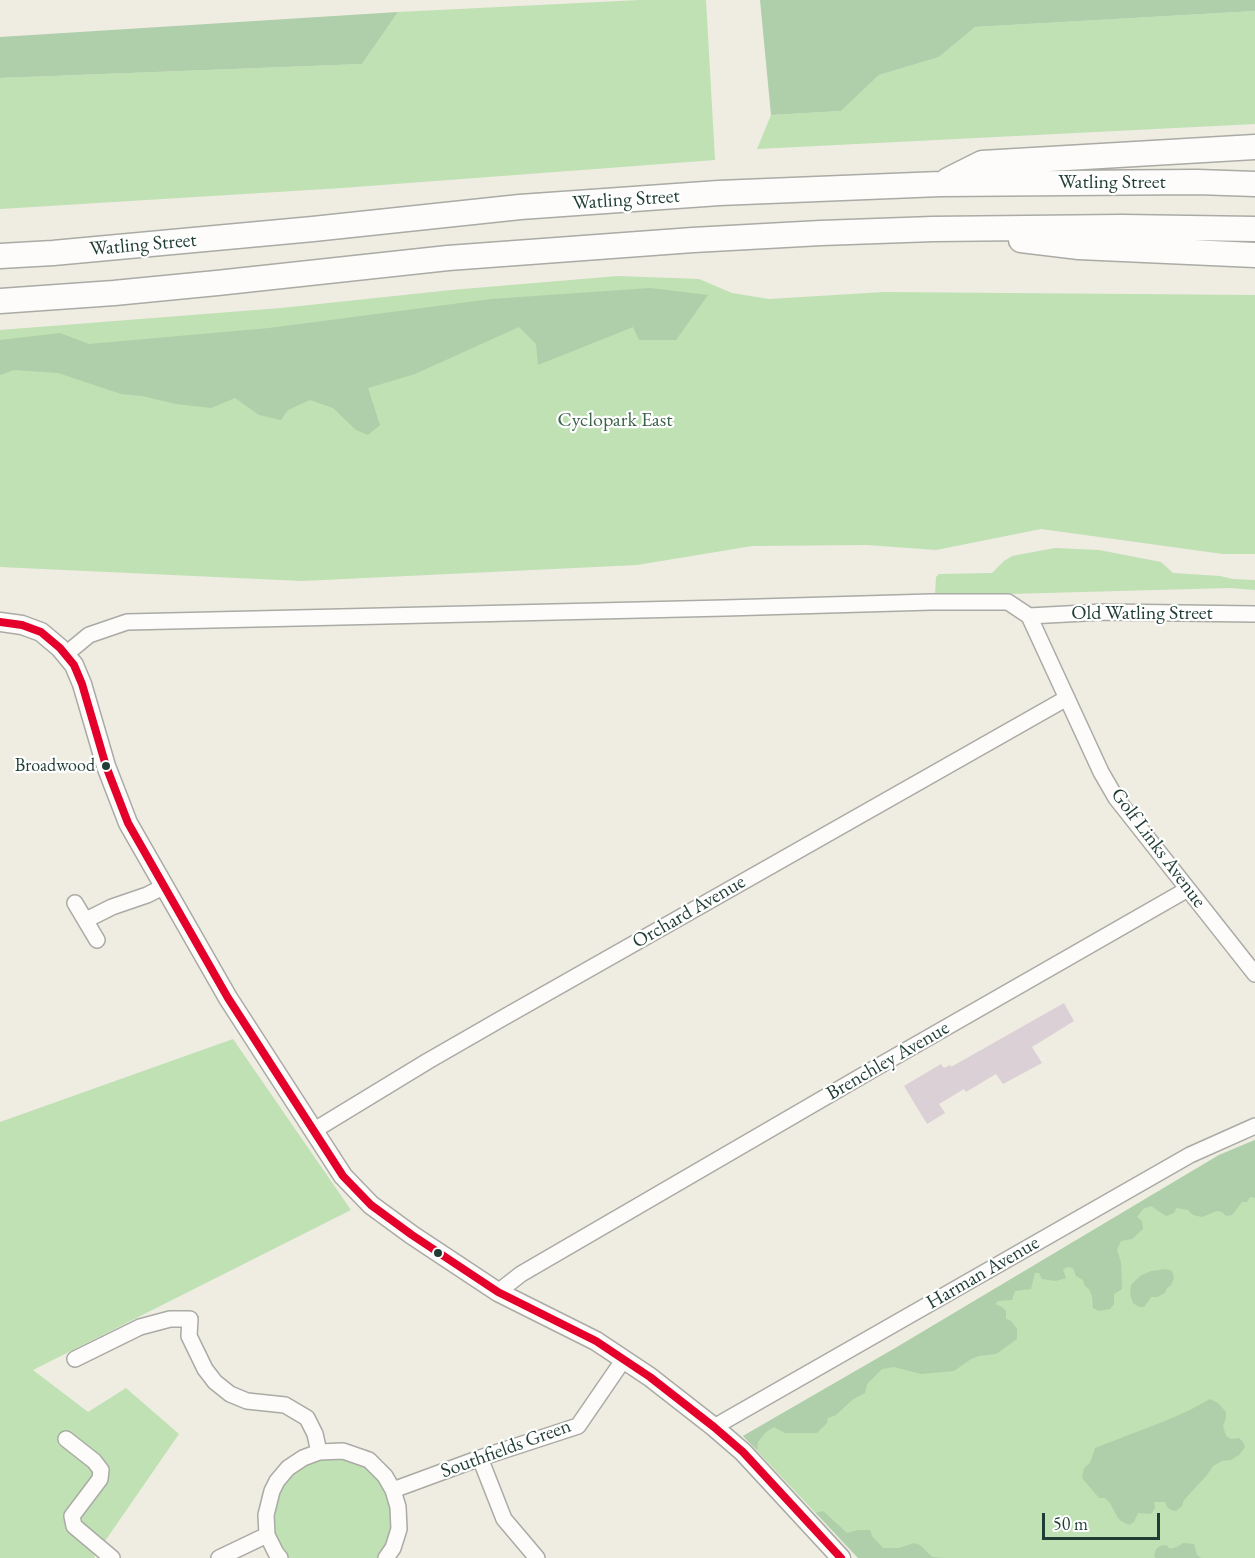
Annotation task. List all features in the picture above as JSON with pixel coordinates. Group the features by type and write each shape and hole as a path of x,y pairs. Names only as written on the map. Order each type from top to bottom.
{"highway":[{"path":"940,184 982,164 1255,147"},
{"name":"Watling Street","path":"0,256 313,229 520,207 719,194 940,184 1173,182 1255,184"},
{"path":"0,301 114,292 448,258 610,245 821,233 933,230 1122,227 1255,229"},
{"path":"933,230 1079,248 1255,255"}],"street":[{"path":"66,654 89,635 127,622 931,602 1008,602 1029,616"},
{"name":"Old Watling Street","path":"1029,616 1104,612 1255,614"},
{"name":"Golf Links Avenue","path":"1029,616 1101,772 1116,798 1255,974"},
{"path":"0,622 22,625 51,639 76,668 106,766 128,823 228,998 343,1176 371,1205 498,1292 596,1341 650,1377 743,1452 841,1558"},
{"name":"Orchard Avenue","path":"313,1131 473,1034 1067,698"},
{"path":"86,920 109,908 165,886"},
{"name":"Brenchley Avenue","path":"498,1292 521,1274 1188,889"},
{"path":"75,903 97,940"},
{"name":"Harman Avenue","path":"714,1427 1190,1155 1255,1126"},
{"path":"75,1359 140,1327 170,1318 190,1319 189,1336 205,1369 215,1382 230,1394 247,1401 285,1405 307,1418 315,1434 319,1452"},
{"name":"Southfields Green","path":"393,1490 578,1426 624,1359"},
{"path":"66,1439 94,1461 101,1470 100,1479 72,1516 74,1526 112,1558"},
{"path":"280,1558 267,1535 266,1515 267,1504 277,1481 288,1468 303,1458 319,1452 343,1451 369,1460 385,1476 393,1490 398,1507 399,1529 393,1548 386,1558"},
{"path":"480,1458 503,1516 537,1558"},
{"path":"219,1558 267,1535"}],"green space":[{"path":"640,0 706,0 715,160 342,188 0,209 0,78 362,64 398,12"},
{"path":"760,0 1255,0 1255,11 975,27 939,57 879,75 841,111 771,115"},
{"path":"1255,11 1255,124 757,149 771,115 841,111 879,75 939,57 975,27"},
{"path":"398,12 362,64 0,78 0,37"},
{"name":"Cyclopark East","path":"618,276 699,279 732,293 769,299 884,292 1255,295 1255,554 1223,554 1041,529 936,550 867,545 752,546 637,565 302,581 0,567 0,330 281,308 451,290"},
{"path":"650,288 708,295 676,340 639,340 633,327 538,365 536,344 519,327 415,374 368,388 380,425 368,435 356,430 333,408 310,400 288,410 281,420 259,415 235,398 211,408 121,394 58,373 14,370 0,375 0,340 60,333 89,344 269,328 491,299"},
{"path":"1055,548 1099,550 1161,562 1173,573 1255,580 1255,590 1230,588 935,596 936,577 939,574 992,573 1012,556"},
{"path":"233,1039 351,1210 33,1370 88,1412 126,1388 179,1434 95,1558 0,1558 0,1122"},
{"path":"1255,1140 1255,1558 858,1558 743,1436 1219,1155"},
{"path":"1255,1140 1255,1198 1250,1197 1247,1202 1242,1202 1232,1215 1226,1216 1217,1211 1202,1217 1193,1215 1188,1210 1176,1208 1174,1213 1166,1216 1151,1206 1143,1209 1137,1217 1142,1221 1143,1229 1132,1239 1121,1241 1117,1250 1121,1262 1122,1289 1114,1294 1114,1304 1110,1309 1099,1311 1093,1308 1089,1289 1083,1280 1076,1276 1073,1268 1067,1267 1063,1270 1066,1278 1056,1281 1042,1279 1039,1273 1035,1273 1031,1289 1015,1291 1012,1300 998,1301 995,1304 1006,1311 1006,1319 1010,1320 1017,1329 1017,1339 996,1354 971,1359 954,1371 921,1374 894,1367 882,1369 867,1384 865,1393 852,1400 836,1415 828,1418 827,1423 817,1433 785,1433 774,1427 766,1432 758,1442 757,1450 743,1436 1219,1155"},
{"path":"1166,1269 1172,1271 1174,1278 1165,1293 1151,1297 1144,1307 1133,1303 1130,1294 1131,1285 1140,1276 1151,1271"},
{"path":"1210,1399 1218,1403 1226,1412 1223,1426 1226,1436 1231,1439 1239,1438 1245,1447 1231,1460 1222,1461 1213,1466 1176,1511 1167,1507 1165,1502 1154,1502 1155,1508 1151,1514 1138,1513 1134,1522 1129,1525 1121,1521 1110,1503 1105,1498 1099,1498 1082,1478 1084,1468 1090,1463 1095,1448 1165,1421"},
{"path":"344,1458 367,1466 390,1497 394,1521 386,1548 378,1558 287,1558 274,1533 272,1521 273,1507 283,1482 293,1472 315,1460"},
{"path":"823,1511 847,1533 870,1530 872,1536 883,1548 899,1548 914,1543 920,1545 932,1557 944,1558 858,1558 816,1513"},
{"path":"1183,1543 1194,1544 1197,1555 1201,1558 1156,1558 1154,1556 1156,1549 1160,1546 1166,1545 1170,1549"}],"building":[{"path":"1064,1003 1074,1021 1032,1047 1042,1063 1003,1084 996,1074 966,1092 964,1089 939,1104 945,1113 927,1124 904,1086 941,1064 944,1068 950,1065 951,1067"}],"transit line":[{"path":"0,622 22,625 41,632 60,648 74,665 82,684 106,766 128,823 228,998 343,1176 371,1205 498,1292 596,1341 650,1377 743,1452 841,1558"}],"place":[{"name":"Broadwood","path":"106,766"}]}
